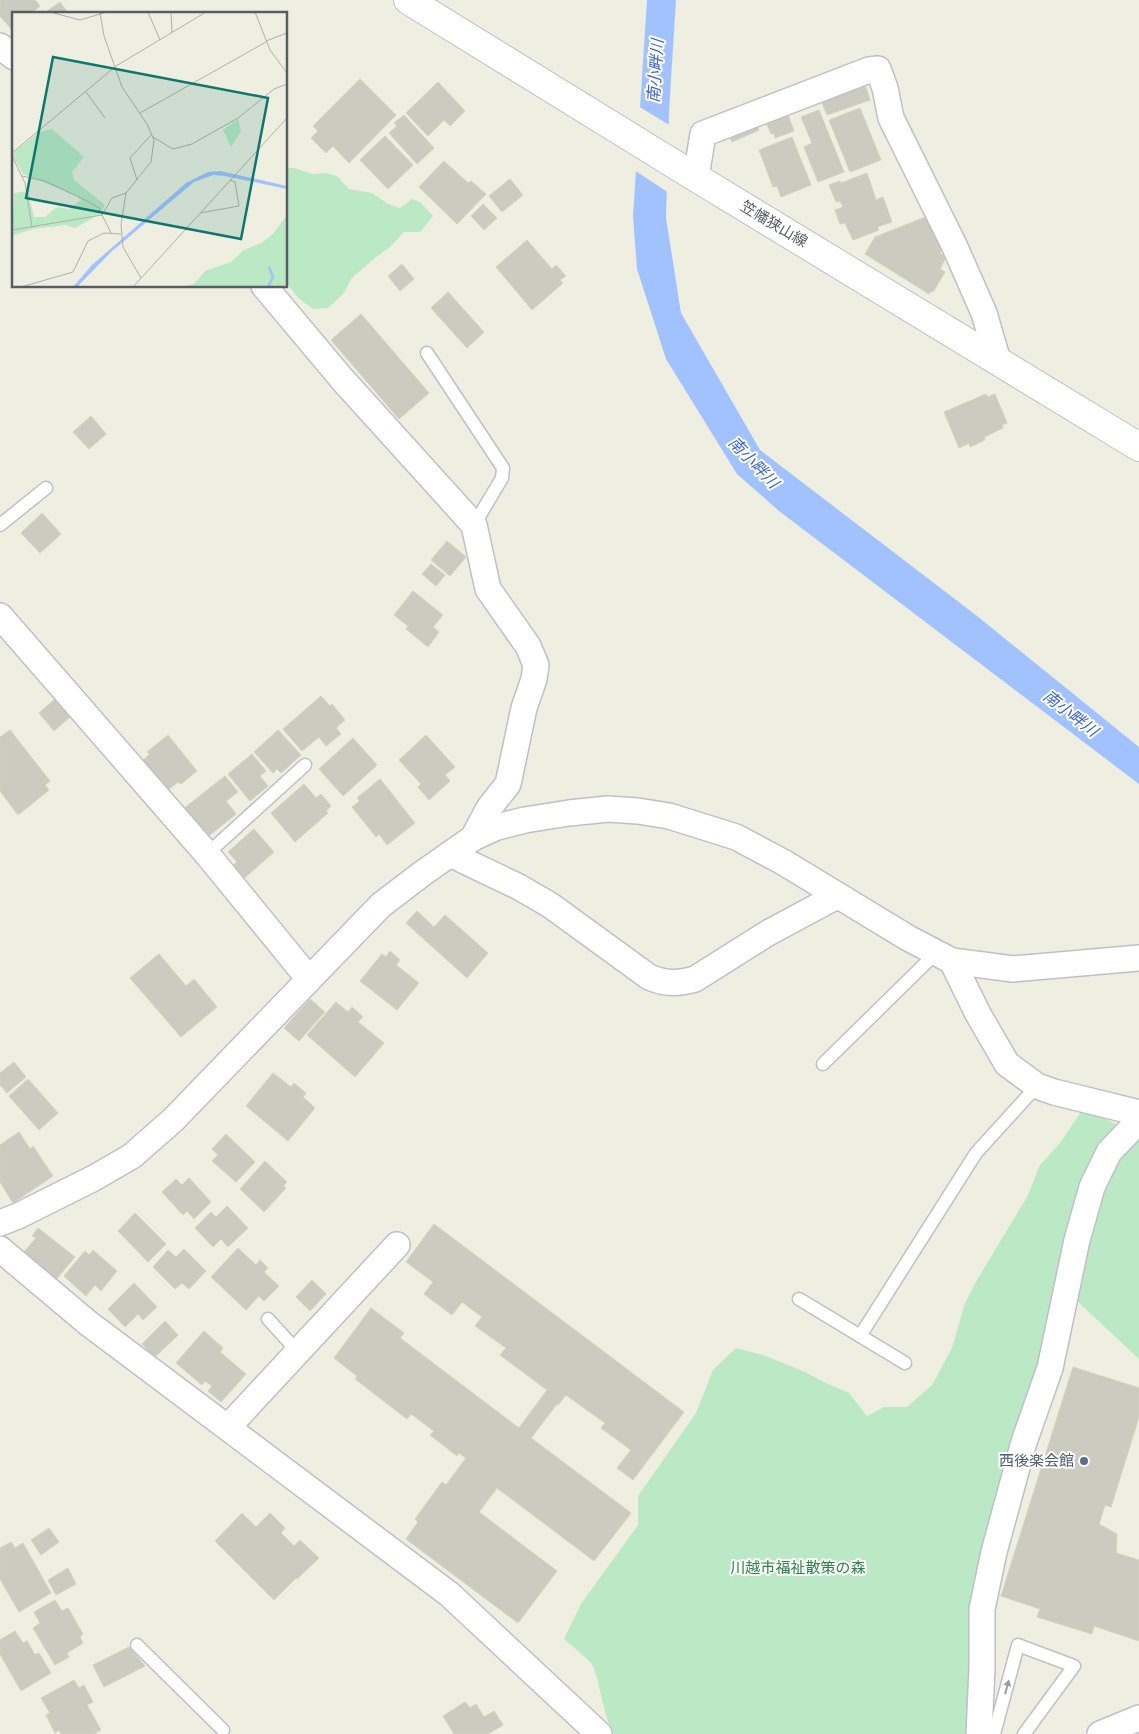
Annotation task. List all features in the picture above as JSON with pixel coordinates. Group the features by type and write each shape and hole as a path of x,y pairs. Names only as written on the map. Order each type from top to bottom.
{"main road":[{"name":"笠幡狭山線","path":"408,0 1139,447"}],"street":[{"path":"0,46 12,55"},
{"path":"691,174 703,134 868,70 878,69 885,88 891,118 954,245 984,313 998,361"},
{"path":"266,288 342,379 474,525 488,589 528,646 536,665 534,679 524,708 508,784 489,808 473,838"},
{"path":"0,616 207,854 309,979"},
{"path":"0,1223 86,1182 132,1156 173,1120 381,906 473,838 497,827 525,820 608,809 638,811 670,816 736,837 783,862 908,938 944,957 1013,969 1139,958"},
{"path":"450,854 542,900 648,977 659,982 672,984 695,979 768,933 837,896"},
{"path":"944,957 1007,1064 1037,1086 1139,1113"},
{"path":"979,1734 982,1609 994,1552 1024,1442 1050,1368 1077,1240 1092,1187 1109,1152 1133,1127 1139,1125"},
{"path":"228,1427 397,1245"},
{"path":"0,1249 88,1323 449,1594 599,1734"},
{"path":"1100,1734 1139,1718"}],"lane":[{"path":"427,353 503,468 502,478 474,525"},
{"path":"0,525 46,488"},
{"path":"207,854 305,765"},
{"path":"823,1064 944,957"},
{"path":"860,1336 976,1153 1037,1086"},
{"path":"799,1299 905,1363"},
{"path":"268,1319 298,1352"},
{"path":"137,1645 223,1730"},
{"path":"994,1734 1018,1645 1074,1666 1024,1734"}],"green space":[{"path":"288,168 313,174 326,173 337,176 349,189 372,193 388,204 400,208 412,199 420,202 433,216 420,232 404,232 389,248 351,279 344,293 328,308 313,309 298,298 288,285"},
{"name":"川越市福祉散策の森","path":"1081,1112 1097,1115 1118,1125 1139,1129 1139,1359 1076,1300 1045,1338 968,1734 615,1734 605,1713 593,1666 564,1639 581,1604 638,1525 638,1496 696,1413 713,1370 736,1348 766,1356 849,1393 867,1416 884,1407 907,1407 932,1385 952,1348 965,1303 977,1280 1027,1197 1040,1165 1060,1143"}],"water":[{"name":"南小畔川","path":"647,0 676,0 669,112 666,218 681,313 760,450 977,616 1139,747 1139,784 779,511 737,474 666,359 637,269 633,216"}],"pier":[{"path":"638,106 671,126 669,193 634,170"}],"building":[{"path":"0,0 35,0 40,6 33,12 12,12 12,30 0,16"},
{"path":"60,2 68,12 46,12"},
{"path":"360,79 396,115 349,163 333,146 326,153 311,138 318,131 313,126"},
{"path":"438,82 465,111 450,126 444,120 428,136 406,113"},
{"path":"864,82 870,100 827,115 820,97"},
{"path":"860,108 881,160 850,172 829,120"},
{"path":"786,109 794,131 775,138 774,133 771,134 764,117"},
{"path":"819,110 844,172 818,182 804,147 812,143 801,117"},
{"path":"404,115 434,148 417,164 389,133 397,126 394,123"},
{"path":"755,120 759,130 732,142 727,131"},
{"path":"385,136 413,165 388,189 360,160"},
{"path":"792,137 811,185 781,197 777,186 773,187 759,150"},
{"path":"444,161 468,183 471,181 486,194 457,224 419,187"},
{"path":"867,173 876,200 883,197 892,222 877,227 879,230 853,240 845,223 840,224 835,210 843,207 840,201 836,202 829,185 840,181 841,183"},
{"path":"510,179 523,195 502,212 489,196"},
{"path":"483,204 497,218 484,230 471,216"},
{"path":"928,216 942,250 940,253 946,257 940,269 945,272 933,292 931,291 929,294 865,254 875,237"},
{"path":"527,240 552,269 556,265 566,276 560,280 563,283 532,310 496,267"},
{"path":"402,264 414,279 400,291 388,276"},
{"path":"448,292 484,332 467,348 431,308"},
{"path":"361,314 429,393 399,419 331,340"},
{"path":"986,394 988,397 995,394 1007,423 1002,425 1003,428 984,437 985,440 970,447 969,443 959,448 944,412"},
{"path":"91,416 106,434 89,449 73,432"},
{"path":"42,513 61,534 40,553 21,533"},
{"path":"447,541 466,557 450,576 431,560"},
{"path":"431,564 445,575 436,586 422,574"},
{"path":"413,591 443,615 433,627 439,632 428,647 406,629 408,626 394,615"},
{"path":"321,696 330,706 332,704 345,720 336,728 341,734 326,746 319,737 302,751 283,729"},
{"path":"55,699 70,717 54,731 39,713"},
{"path":"10,730 50,781 45,785 49,790 18,815 0,791 0,737"},
{"path":"278,730 301,755 281,773 277,769 273,773 254,752"},
{"path":"168,735 197,771 181,784 178,782 168,790 155,775 151,778 140,763 150,754 147,752"},
{"path":"426,735 455,767 445,775 450,781 429,800 418,787 421,784 399,760"},
{"path":"353,738 377,765 343,796 319,769"},
{"path":"252,754 266,771 260,776 268,786 250,801 228,774"},
{"path":"225,776 238,792 226,801 236,814 205,839 182,810"},
{"path":"380,779 415,823 387,845 379,834 376,837 352,807 360,801 357,798"},
{"path":"304,784 316,798 321,794 331,806 326,811 328,813 295,842 271,813"},
{"path":"254,829 274,852 241,881 230,868 237,862 228,852"},
{"path":"417,911 434,927 445,915 488,953 467,978 406,923"},
{"path":"390,951 400,960 396,965 419,983 397,1010 360,981 382,954 386,957"},
{"path":"159,954 186,986 194,979 217,1007 181,1037 130,978"},
{"path":"310,999 325,1012 299,1041 284,1028"},
{"path":"336,1002 348,1012 352,1007 363,1017 358,1022 384,1043 355,1077 307,1035"},
{"path":"14,1062 26,1077 7,1093 0,1085 0,1073"},
{"path":"273,1073 291,1087 294,1083 306,1093 303,1097 315,1108 288,1141 246,1106"},
{"path":"28,1079 58,1113 39,1130 9,1096"},
{"path":"19,1132 30,1149 33,1146 53,1176 13,1203 0,1182 0,1145"},
{"path":"226,1134 255,1162 236,1182 212,1161 218,1155 212,1149"},
{"path":"265,1161 287,1182 283,1186 286,1188 264,1212 240,1189"},
{"path":"189,1178 211,1202 194,1219 187,1211 183,1215 162,1192 176,1179 182,1185"},
{"path":"227,1206 248,1228 228,1247 221,1239 213,1247 195,1228 211,1212 216,1217"},
{"path":"135,1213 166,1244 148,1262 118,1231"},
{"path":"434,1224 684,1412 633,1480 617,1468 631,1450 601,1428 605,1423 566,1395 557,1404 531,1438 631,1513 594,1561 497,1488 479,1512 557,1571 518,1623 406,1539 418,1522 415,1519 442,1482 446,1485 466,1458 459,1453 457,1456 430,1435 434,1431 411,1414 407,1419 355,1379 357,1376 334,1358 371,1308 404,1333 400,1338 519,1428 547,1390 500,1355 506,1348 475,1326 482,1317 462,1302 452,1315 424,1294 433,1282 406,1262"},
{"path":"38,1228 75,1257 54,1282 36,1268 39,1264 24,1252 36,1238 32,1236"},
{"path":"238,1248 256,1265 260,1260 268,1268 264,1272 279,1286 264,1301 259,1296 246,1310 211,1277"},
{"path":"184,1249 206,1271 189,1289 182,1283 175,1289 153,1267 168,1250 176,1257"},
{"path":"93,1250 117,1271 101,1291 95,1285 86,1296 64,1276 85,1251 89,1255"},
{"path":"312,1280 326,1294 310,1311 296,1297"},
{"path":"134,1283 157,1307 143,1320 138,1314 125,1327 108,1309"},
{"path":"165,1321 178,1335 155,1357 142,1344"},
{"path":"204,1331 223,1348 220,1352 246,1374 221,1402 208,1391 212,1386 205,1381 202,1385 176,1363"},
{"name":"西後楽会館","path":"1073,1367 1139,1388 1139,1417 1111,1507 1105,1505 1099,1524 1117,1534 1116,1553 1139,1560 1139,1641 1094,1626 1092,1634 1037,1617 1040,1609 1001,1596"},
{"path":"242,1513 256,1527 270,1513 285,1528 281,1533 294,1546 300,1540 319,1558 274,1600 215,1541"},
{"path":"49,1528 59,1542 41,1555 31,1540"},
{"path":"11,1542 15,1548 23,1543 51,1593 19,1612 0,1579 0,1548"},
{"path":"68,1568 76,1584 56,1595 48,1580"},
{"path":"55,1600 62,1611 68,1608 83,1634 80,1637 83,1643 67,1653 69,1657 55,1665 33,1628 40,1623 34,1612"},
{"path":"15,1631 23,1643 27,1641 35,1655 39,1653 51,1673 21,1691 0,1654 0,1640"},
{"path":"129,1647 145,1666 104,1687 93,1665"},
{"path":"74,1680 79,1688 84,1685 93,1702 87,1705 101,1730 94,1734 61,1734 59,1730 55,1733 46,1715 50,1713 41,1698"},
{"path":"465,1702 470,1708 476,1704 484,1717 494,1711 503,1725 488,1734 454,1734 443,1716"}],"place":[{"name":"西後楽会館","path":"1084,1461"}]}
